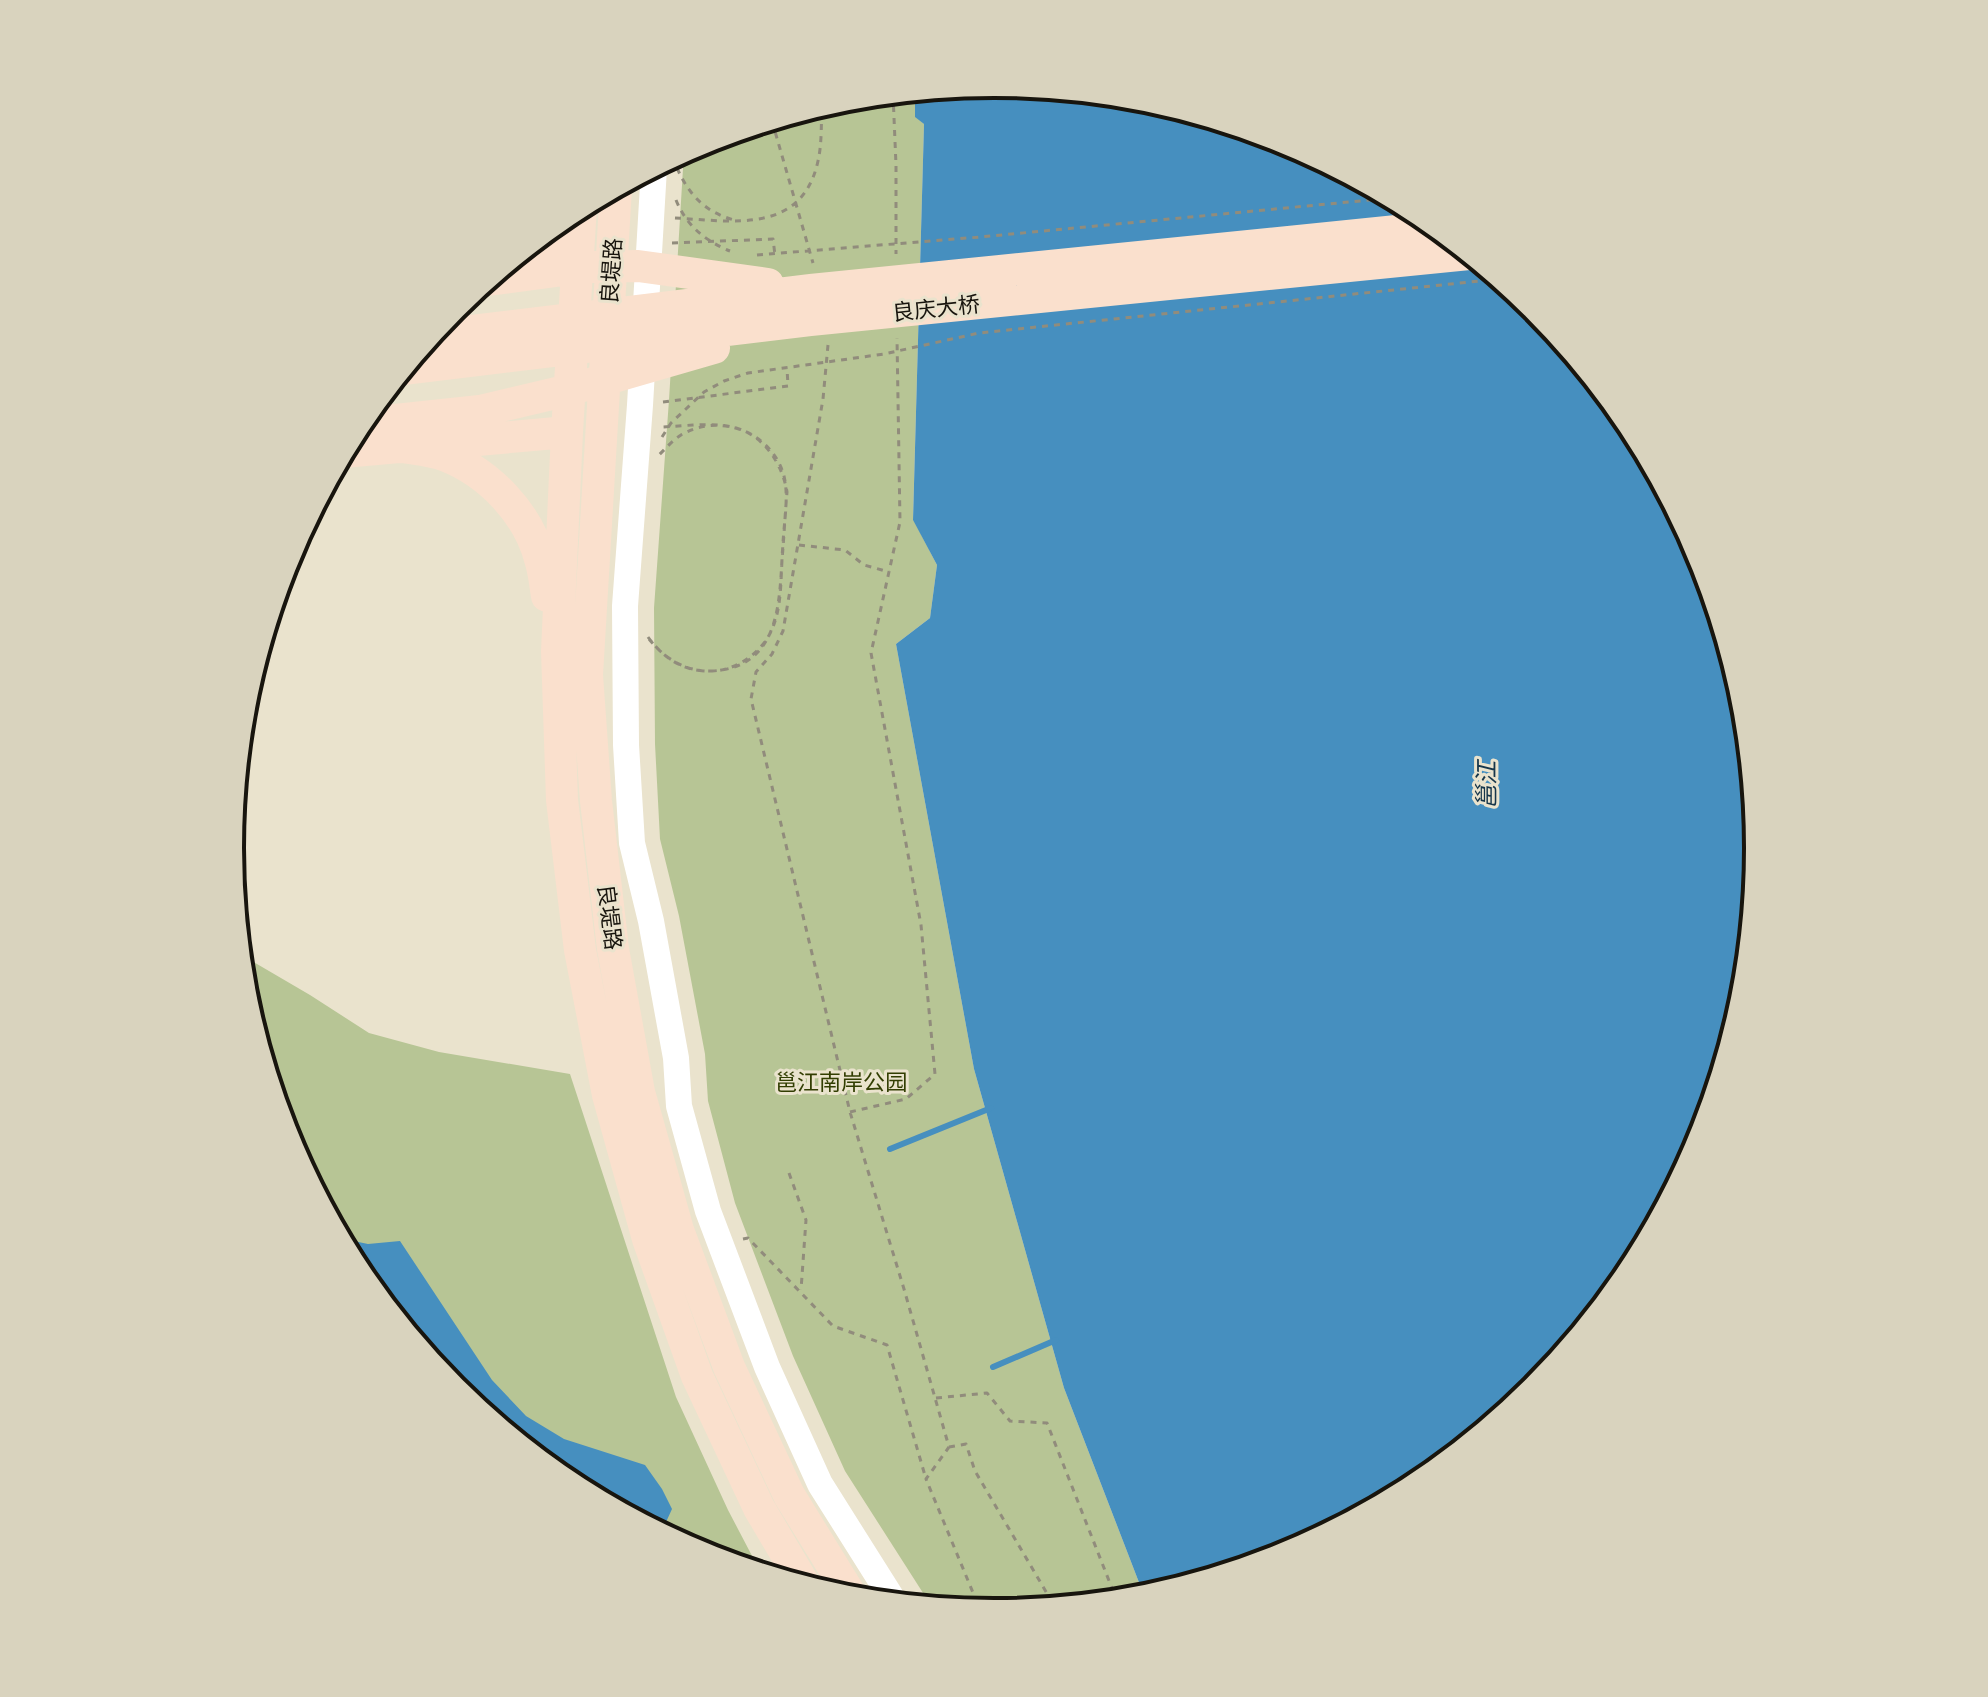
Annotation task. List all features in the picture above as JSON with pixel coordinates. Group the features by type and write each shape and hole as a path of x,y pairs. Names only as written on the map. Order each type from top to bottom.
{"main road":[{"name":"良堤路","path":"615,201 587,675 596,801 613,949 639,1092 678,1230 729,1367 789,1495 844,1584"},
{"name":"良堤路","path":"580,222 557,651 562,800 580,950 608,1095 648,1239 697,1376 759,1508 797,1572"},
{"name":"良庆大桥","path":"420,366 816,306 1418,229"},
{"path":"546,246 578,242"},
{"name":"良庆大桥","path":"448,335 1454,255"},
{"path":"507,277 586,267 638,266 816,306"},
{"path":"377,422 480,411 569,390 816,306"},
{"path":"358,450 567,432"},
{"path":"397,446 445,455 501,491 532,536 540,558 557,651"}],"lane":[{"path":"663,174 649,244 645,416 625,606 626,745 632,843 651,921 676,1058 679,1106 708,1211 767,1367 820,1484 888,1592"}],"path":[{"path":"893,104 896,260"},
{"path":"670,172 712,212 744,221 777,214 796,202 814,173 820,119"},
{"path":"666,218 748,222 771,217 791,206 807,188 816,168 820,119"},
{"path":"775,132 816,306 823,399 783,631 772,654 756,672 751,699 850,1112 949,1447"},
{"path":"674,194 686,219 704,238 728,251 741,254"},
{"path":"755,255 1371,200"},
{"path":"649,244 773,239 775,255"},
{"path":"660,439 671,423 704,392 748,373 884,354 979,333 1485,280"},
{"path":"850,1112 906,1099 935,1074 921,925 871,653 900,522 897,339"},
{"path":"645,416 717,395 788,386 787,368"},
{"path":"645,416 726,425 747,432 763,444 777,461 785,482 787,492 779,605 774,628 761,647 744,662 733,667 722,670 700,670 689,669 669,659 646,634 665,656 683,666 703,671 727,669 748,659 764,643 775,623 779,600 786,486 780,466 769,448 752,434 742,429 722,425 701,427 681,435 655,458 656,449"},
{"path":"799,545 845,550 864,565 889,572"},
{"path":"789,1173 806,1220 800,1292"},
{"path":"719,1243 748,1238 833,1326 887,1345 926,1479 975,1598"},
{"path":"935,1398 987,1393 1010,1421 1047,1423 1113,1590"},
{"path":"926,1479 949,1447 966,1444 975,1471 1049,1597"}],"green space":[{"name":"邕江南岸公园","path":"915,102 915,116 924,124 913,519 937,565 930,618 896,644 974,1069 1064,1388 1140,1585 1043,1597 994,1599 925,1595 845,1471 793,1356 735,1203 708,1101 705,1054 679,916 660,839 655,744 654,608 683,166 753,138 800,124 848,112"},
{"path":"253,961 369,1033 439,1052 570,1074 676,1397 754,1559 662,1522 577,1473 499,1413 430,1343 370,1265 321,1180 283,1090 269,1043"}],"water":[{"name":"邕江","path":"994,98 1092,104 1188,124 1281,155 1326,175 1411,224 1451,253 1489,284 1558,354 1618,432 1644,473 1667,517 1705,607 1730,702 1738,751 1743,799 1743,898 1730,995 1719,1043 1705,1090 1667,1180 1618,1265 1558,1343 1525,1379 1489,1413 1411,1473 1326,1522 1281,1542 1235,1559 1140,1585 1064,1388 974,1069 896,644 930,618 937,565 913,520 924,124 915,117 915,102"},
{"path":"355,1241 368,1244 400,1241 492,1380 526,1416 564,1439 645,1465 672,1509 665,1523 662,1522 577,1473 499,1413 430,1343"}],"waterway":[{"path":"890,1149 991,1108"},
{"path":"993,1367 1056,1340"}]}
